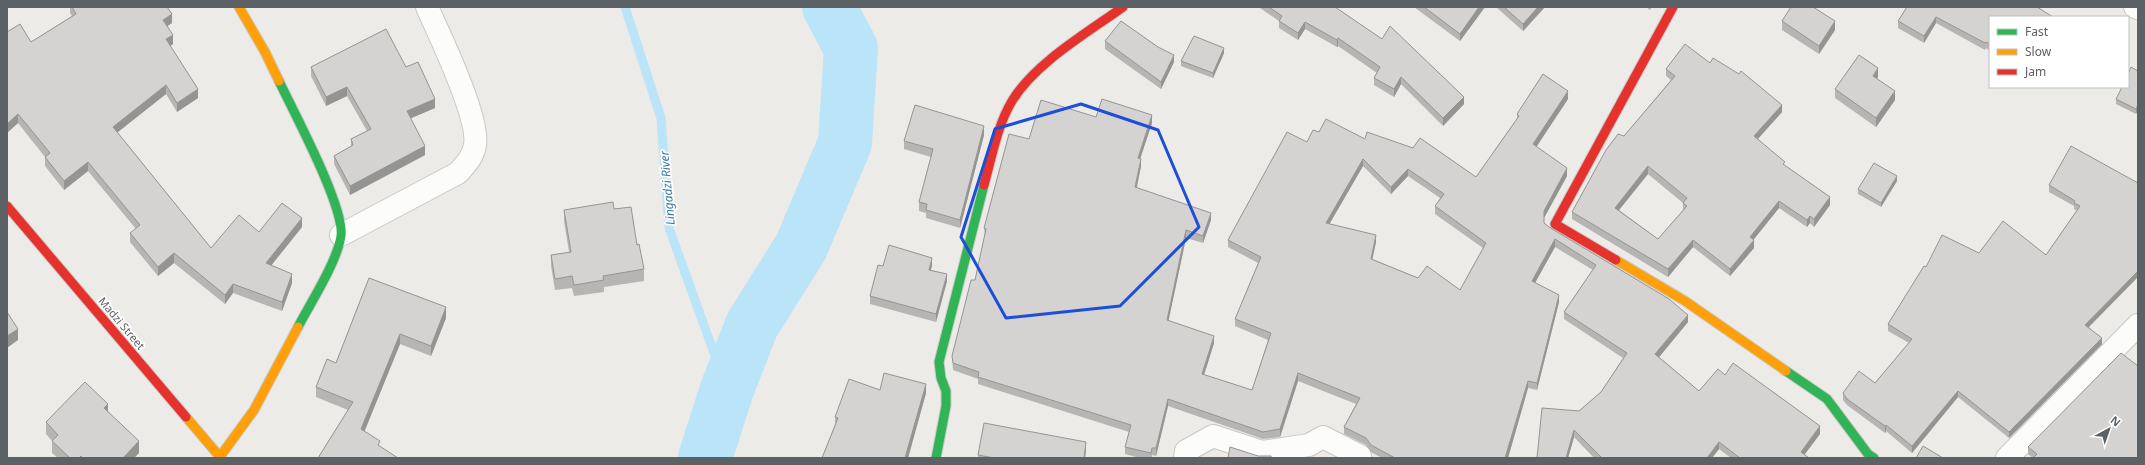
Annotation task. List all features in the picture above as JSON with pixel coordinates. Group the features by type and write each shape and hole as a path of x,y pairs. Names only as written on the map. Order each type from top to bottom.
{"street":[{"path":"219,457 254,410 316,293 332,261 342,235 338,216 325,178 265,52 239,7"},
{"path":"342,235 458,173 470,160 475,144 472,121 454,68 427,7"},
{"path":"936,458 946,406 946,390 940,378 939,362 996,136 1012,101 1037,70 1123,7"},
{"path":"1673,7 1555,224 1685,301 1827,399 1868,454 1874,458"},
{"name":"Madzi Street","path":"7,206 219,457"},
{"path":"2007,458 2138,325"},
{"path":"1185,458 1186,451 1214,436 1262,452 1309,445 1323,437 1360,456"}],"highlighted area":[{"path":"1081,104 1158,130 1199,227 1120,306 1006,318 961,237 995,129"}],"building":[{"path":"72,7 167,7 172,14 163,20 173,35 166,39 198,89 177,103 166,85 113,127 211,248 239,215 259,232 282,203 302,218 266,263 292,274 282,302 233,284 225,295 174,253 158,267 130,233 140,225 88,162 64,181 45,157 50,153 18,114 7,124 7,32 20,24 31,42 76,14"},
{"path":"1269,7 1335,7 1382,39 1390,26 1464,97 1443,118 1401,77 1394,89 1374,78 1380,67 1338,38 1337,40 1305,22 1298,33 1279,21 1282,16"},
{"path":"1424,7 1479,7 1460,34"},
{"path":"1504,7 1538,7 1523,24"},
{"path":"1791,7 1813,7 1835,21 1819,46 1782,21"},
{"path":"1907,7 2037,7 2051,16 1989,16 1989,44 1985,43 1936,17 1924,36 1898,21"},
{"path":"1121,21 1158,47 1174,55 1161,82 1105,41"},
{"path":"386,29 406,67 418,62 435,99 407,111 425,146 350,186 334,156 353,145 351,139 371,129 347,87 326,97 311,67"},
{"path":"1194,36 1224,48 1213,73 1181,61"},
{"path":"1685,44 1710,63 1713,58 1739,74 1741,71 1782,105 1754,136 1785,162 1783,164 1830,197 1814,219 1810,216 1807,220 1779,201 1750,237 1754,240 1730,269 1693,240 1668,269 1572,212 1606,150 1618,134 1624,136 1675,76 1666,69","holes":["1648,166 1687,198 1683,203 1687,206 1658,239 1615,208"]},
{"path":"1859,55 1878,68 1873,76 1895,91 1876,118 1835,89"},
{"path":"2131,67 2138,71 2138,105 2136,109 2116,99 2122,88 2129,88 2129,72"},
{"path":"1543,74 1568,91 1533,144 1567,168 1544,211 1544,223 1669,299 1688,315 1655,354 1699,391 1718,369 1725,375 1733,363 1820,426 1801,452 1809,458 1740,458 1719,442 1707,458 1602,458 1574,430 1566,458 1537,458 1542,408 1579,411 1601,392 1627,353 1564,312 1596,265 1555,239 1532,281 1559,295 1537,383 1528,381 1505,458 1395,458 1371,445 1366,438 1344,427 1360,398 1298,373 1280,429 1263,432 1168,399 1156,448 1152,448 1151,453 1125,447 1131,425 978,377 979,372 953,363 952,356 971,280 975,280 986,229 984,228 1009,134 1029,139 1041,100 1096,117 1102,99 1152,115 1138,158 1141,159 1135,187 1211,213 1203,236 1186,230 1167,320 1214,336 1202,374 1252,390 1271,333 1235,319 1261,257 1228,240 1287,132 1307,142 1313,130 1319,132 1326,119 1365,139 1367,132 1413,148 1420,138 1476,177 1519,116 1517,114","holes":["1363,159 1391,187 1408,169 1444,194 1435,206 1486,243 1460,290 1427,266 1418,278 1371,259 1376,235 1326,223"]},
{"path":"915,105 984,126 960,220 926,210 927,204 919,202 933,149 904,141"},
{"path":"2071,146 2138,183 2138,271 2085,325 2102,338 2009,432 1958,391 1912,446 1886,425 1885,426 1847,399 1843,393 1859,371 1875,383 1912,339 1888,324 1924,266 1926,267 1942,235 1979,253 2003,221 2046,255 2080,206 2074,203 2075,201 2049,185"},
{"path":"1874,163 1897,176 1881,203 1858,189"},
{"path":"613,202 614,209 631,207 637,245 639,244 644,269 603,276 604,280 574,285 572,276 555,279 551,255 571,252 564,210"},
{"path":"889,245 932,258 929,270 947,274 936,314 870,296 878,265 883,266"},
{"path":"369,278 446,307 431,346 400,334 361,429 380,441 378,445 398,458 318,458 353,402 316,387 327,359 336,363"},
{"path":"7,312 18,329 7,336"},
{"path":"2121,353 2138,366 2138,458 2033,458 2037,454 2028,447"},
{"path":"884,373 926,384 905,458 822,458 838,418 835,417 849,379 880,390"},
{"path":"85,382 108,404 104,408 139,441 123,458 83,458 81,456 79,458 70,458 52,441 58,435 46,422"},
{"path":"984,423 1086,442 1084,458 994,458 978,455"},
{"path":"1923,446 1943,458 1916,458"},
{"path":"1230,447 1258,456 1271,456 1271,458 1228,458"}],"waterway":[{"name":"Lingadzi River","path":"625,7 661,118 669,228 727,389"},
{"path":"705,458 727,389 752,325 801,247 845,143 851,48 829,7"}],"traffic: fast":[{"path":"279,81 327,182 340,222 341,236 339,246 323,282 298,327"},
{"path":"936,458 946,406 946,391 941,378 939,362 984,185"},
{"path":"1786,371 1827,399 1868,454 1874,458"}],"traffic: slow":[{"path":"239,7 265,52 279,81"},
{"path":"1616,260 1685,301 1786,371"},
{"path":"219,458 254,410 298,327"},
{"path":"186,417 220,457"}],"traffic: jam":[{"path":"984,185 1002,121 1012,101 1022,87 1048,61 1123,7"},
{"path":"1616,260 1555,224 1673,7"},
{"path":"7,206 186,417"}]}
